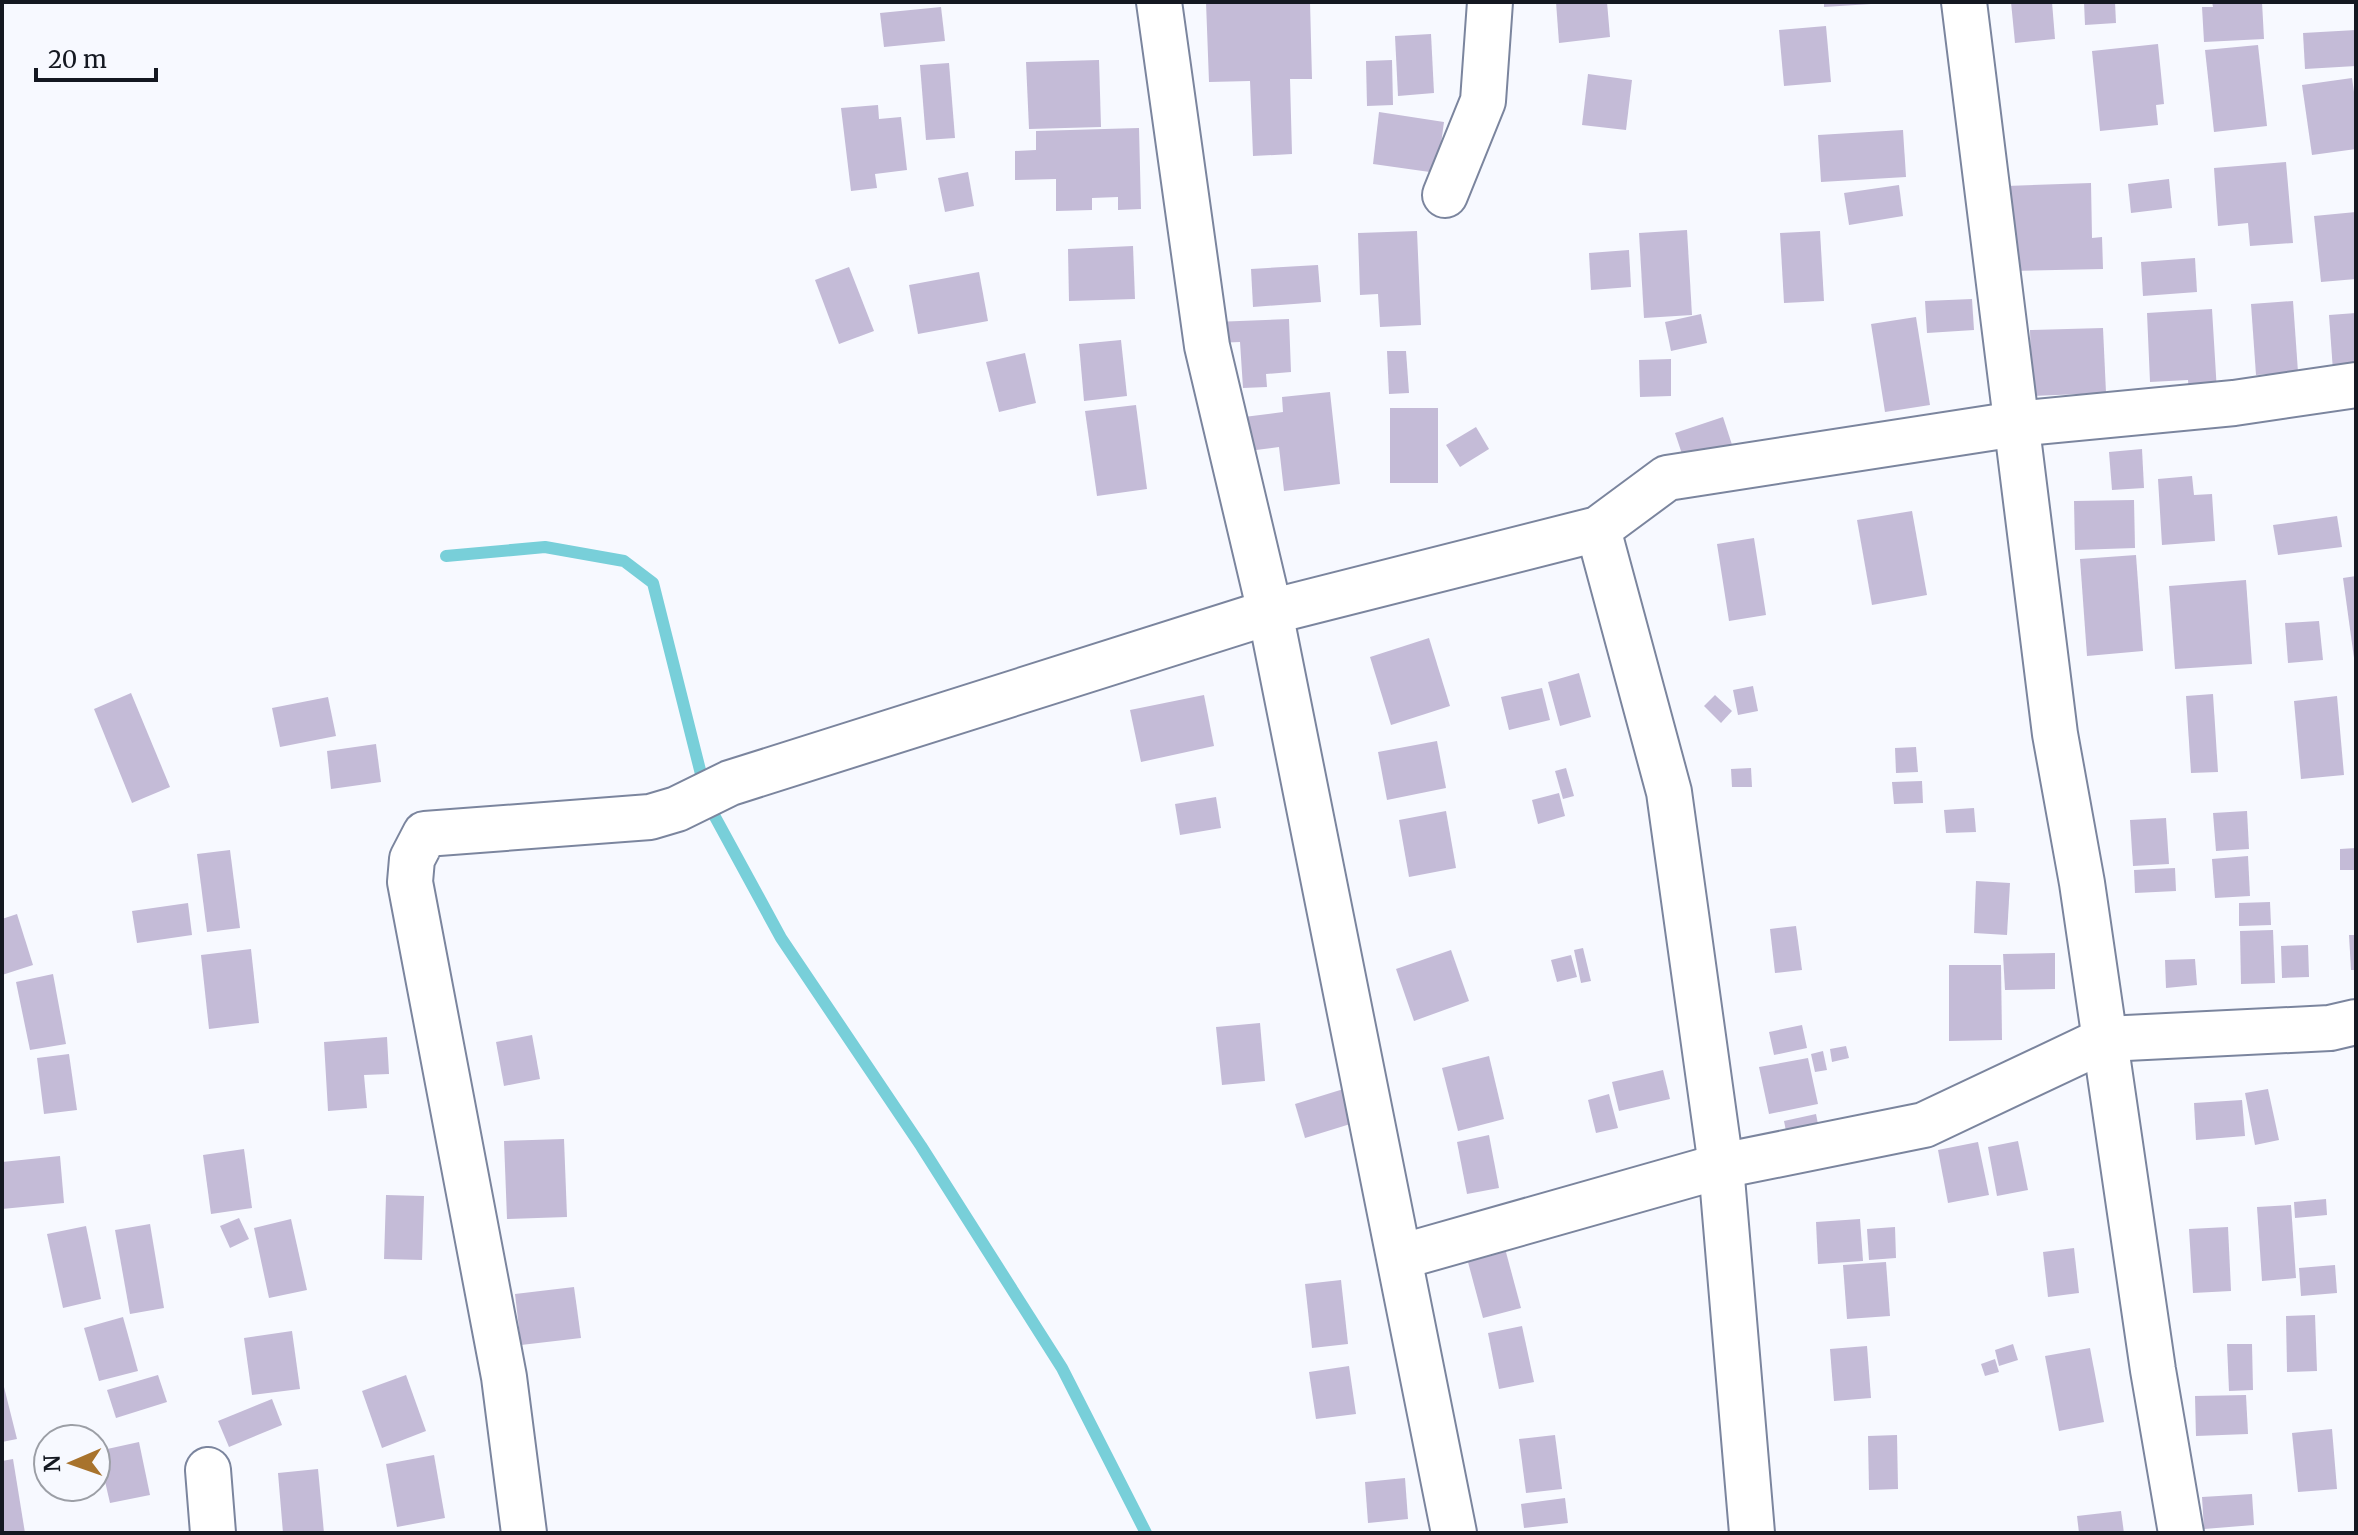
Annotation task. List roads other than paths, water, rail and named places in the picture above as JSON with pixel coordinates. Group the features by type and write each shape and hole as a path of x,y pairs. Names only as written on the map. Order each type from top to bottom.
{"street":[{"path":"1159,2 1207,346 1270,612 1454,1533"},
{"path":"1445,195 1483,101 1490,2"},
{"path":"1964,2 2055,734 2106,1039 2153,1370 2181,1533"},
{"path":"524,1533 504,1377 410,882 409,868 425,834 650,817 677,809 730,783 1270,612 1598,529 1667,478 2016,424 2234,403 2356,385"},
{"path":"1598,529 1669,792 1721,1166 1752,1533"},
{"path":"1400,1257 1721,1166 1924,1125 2106,1039 2330,1028 2356,1022"},
{"path":"208,1470 213,1533"}],"waterway":[{"path":"446,556 545,547 624,561 653,583 704,786"},
{"path":"708,804 781,938 921,1146 1062,1368 1146,1533"}]}
